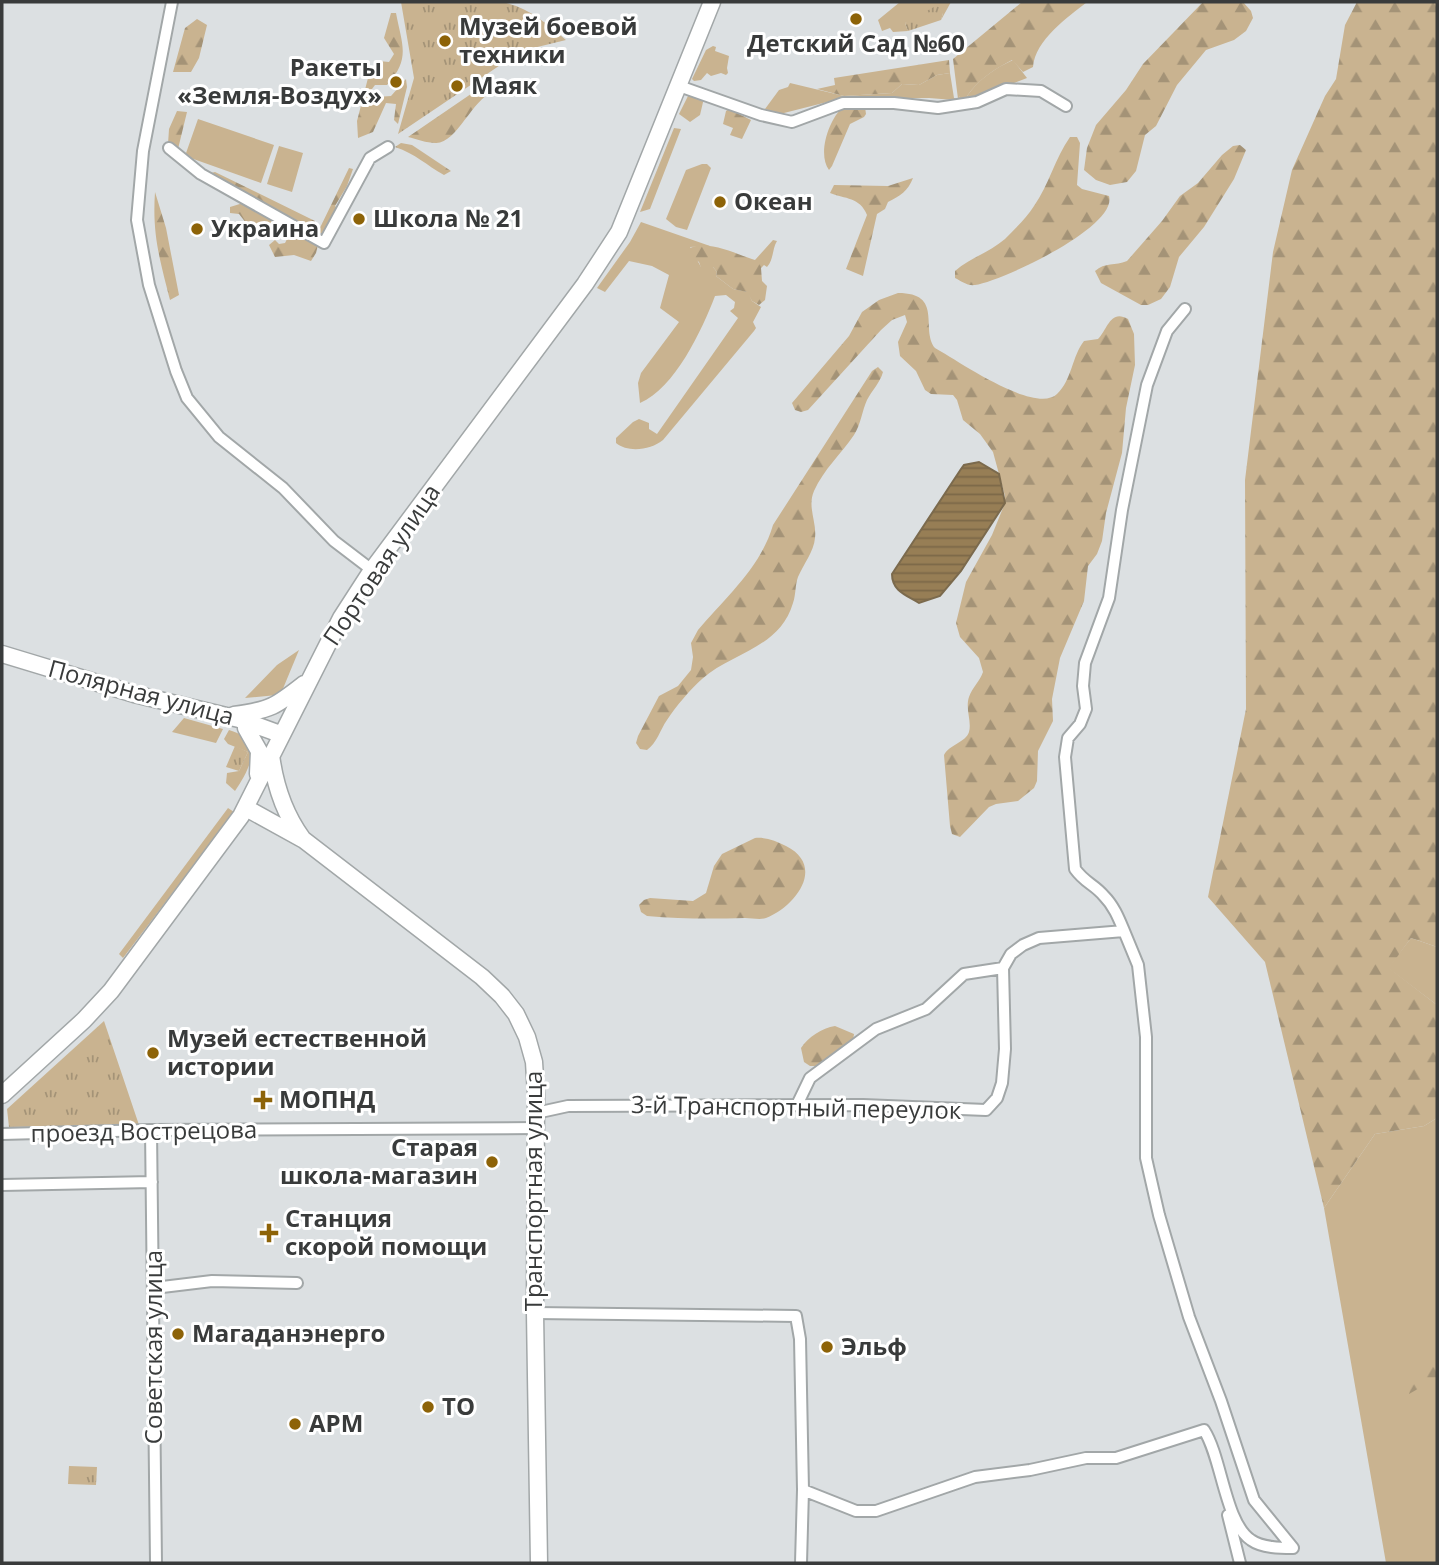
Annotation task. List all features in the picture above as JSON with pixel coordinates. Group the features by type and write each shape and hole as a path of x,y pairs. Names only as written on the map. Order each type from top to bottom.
{"main road":[{"name":"Портовая улица","path":"2,1095 85,1020 111,991 246,808 280,734 341,618 372,570 594,272 627,215 712,2"},
{"name":"Полярная улица","path":"2,654 135,694 228,716 280,734"},
{"path":"228,716 262,711 277,705 308,681"},
{"path":"228,716 246,728 271,755"},
{"path":"246,728 260,751 257,785"},
{"name":"Транспортная улица","path":"271,755 281,800 304,840"},
{"name":"Транспортная улица","path":"246,808 304,840 482,977 502,996 522,1025 531,1048 537,1121 535,1313 538,1563"},
{"path":"215,851 234,834 250,825 264,823 281,827"}],"street":[{"path":"172,2 143,151 137,220 144,267 176,371 187,398 219,437 283,488 334,541 372,570"},
{"path":"678,86 761,115 792,122 843,103 894,103 938,108 977,102 1006,89 1041,91 1066,106"},
{"path":"169,148 201,174 324,243 370,158 388,148"},
{"path":"803,1490 856,1511 876,1511 975,1477 1030,1470 1086,1458 1116,1458 1204,1430 1212,1443 1235,1521 1251,1540 1276,1548 1293,1548 1254,1500 1222,1401 1185,1306 1146,1158 1146,1037 1138,965 1117,914 1104,895 1083,881 1075,869 1065,757 1068,738 1080,724 1086,709 1083,686 1085,663 1109,598 1122,510 1147,385 1167,331 1185,309"},
{"path":"797,1105 810,1078 876,1029 926,1009 964,974 1003,968 1011,954 1023,945 1039,939 1124,932"},
{"name":"3-й Транспортный переулок","path":"537,1121 568,1106 863,1105 986,1110 997,1098 1002,1083 1005,1049 1003,968"},
{"name":"проезд Вострецова","path":"2,1134 537,1121"},
{"name":"Советская улица","path":"151,1130 156,1563"},
{"path":"2,1185 152,1182"},
{"path":"154,1288 212,1281 297,1283"},
{"path":"535,1313 796,1316 800,1339 803,1490 801,1563"},
{"path":"1229,1501 1228,1515 1240,1563"}],"green space":[{"path":"401,2 510,4 536,16 566,40 521,51 398,134 414,78"},
{"path":"900,2 951,2 941,20 943,13 905,23 908,31 893,32 890,28 882,31 878,20"},
{"path":"1022,2 1087,2 1046,39 1035,57 1033,67 1023,72 1012,60 988,75 967,96 960,96 958,99 953,59"},
{"path":"1203,2 1243,2 1253,18 1246,31 1234,40 1206,50 1177,85 1156,126 1145,135 1136,171 1127,182 1110,185 1096,180 1084,170 1087,148 1096,125 1126,90 1143,64"},
{"path":"1357,2 1437,2 1437,947 1411,938 1389,968 1437,1005 1437,1118 1424,1126 1375,1134 1324,1208 1265,962 1208,897 1246,709 1245,480 1273,252 1292,170 1325,96 1336,79 1345,25"},
{"path":"941,3 941,20 908,31 905,23"},
{"path":"391,13 396,13 402,59 387,85 375,85 369,93 377,97 391,96 406,79 407,87 398,124 394,120 396,104 386,103 373,132 358,138 357,121 368,78 373,75 379,61 389,62 394,54 384,38"},
{"path":"197,19 207,25 199,58 191,72 173,72 185,28"},
{"path":"716,47 715,51 729,56 728,73 711,76 707,73 701,80 694,81 692,79 706,50"},
{"path":"949,60 950,73 937,75 919,85 902,84 892,93 844,96 817,89 835,85 834,78"},
{"path":"1013,60 1027,78 966,101 929,98 839,99 784,113 765,109 779,90 788,87 790,83 844,96 892,93 902,84 919,85 937,75 950,73 954,98 958,99 960,96 967,96 988,75"},
{"path":"487,83 492,88 492,93 478,103 443,142 425,142 408,137"},
{"path":"690,92 704,98 700,115 690,122 679,114"},
{"path":"843,107 865,107 866,114 850,124 829,170 824,155 826,137 833,120"},
{"path":"729,109 751,120 742,139 730,135 733,128 723,124"},
{"path":"177,111 187,112 178,149 168,144 169,129"},
{"path":"198,119 274,145 261,183 185,156"},
{"path":"674,128 681,129 650,209 640,212"},
{"path":"1070,137 1077,137 1080,143 1077,185 1082,189 1109,196 1107,209 1078,237 1009,274 975,285 955,278 955,271 999,244 1028,214"},
{"path":"401,143 412,145 451,171 444,175 415,156 395,147"},
{"path":"1240,145 1246,150 1234,179 1204,227 1179,257 1170,287 1161,299 1141,305 1101,283 1095,271 1103,266 1127,261 1180,196 1198,183 1222,155 1233,146"},
{"path":"279,146 303,153 292,192 267,184"},
{"path":"702,164 711,168 687,230 676,227 666,219 686,170"},
{"path":"349,168 353,169 347,186 335,206 339,210 322,237 317,234"},
{"path":"215,172 315,221 312,232 211,175"},
{"path":"913,178 906,190 888,202 885,209 877,214 863,276 846,269 867,215 856,202 830,193 834,185 888,186"},
{"path":"155,192 166,228 179,295 170,300 156,235"},
{"path":"243,203 280,225 278,229 265,236 254,233 239,214 230,213 230,207"},
{"path":"641,222 710,246 690,247 701,267 713,267 717,272 716,276 733,289 748,292 752,301 761,307 753,322 756,328 754,331 663,440 652,446 633,449 616,443 616,438 639,419 649,423 649,429 657,434 738,318 730,311 735,302 726,295 715,296 695,341 676,372 665,385 640,403 638,383 641,373 679,322 660,308 669,275 652,266 629,261 605,292 597,288"},
{"path":"300,233 318,245 311,261 294,255 275,257 269,245 275,240 279,244 285,243 288,237"},
{"path":"773,240 777,241 771,261 767,267 764,265 761,268 762,281 767,286 765,300 759,305 752,301 747,292 733,289 716,276 717,272 713,267 701,268 699,262 684,252 691,248 709,246 755,260"},
{"path":"898,293 912,295 926,305 929,331 935,348 996,383 1032,397 1046,399 1057,394 1066,382 1084,341 1098,339 1113,318 1117,316 1128,319 1134,334 1135,365 1126,408 1122,453 1106,513 1102,541 1088,566 1084,601 1060,658 1052,699 1053,721 1038,751 1037,781 1034,788 1018,801 989,807 960,837 952,834 950,826 944,755 969,732 969,697 983,672 979,658 960,637 956,623 966,582 992,535 1005,503 993,452 980,434 963,420 953,395 931,394 925,390 916,371 900,356 898,342 907,322 905,315 892,320 881,330 808,410 795,410 792,403 849,336 862,312 879,300"},
{"path":"878,367 883,372 867,400 856,431 814,491 811,503 814,543 798,577 787,618 767,640 702,679 675,709 650,747 647,750 640,749 636,743 638,736 659,696 678,686 691,670 691,643 698,630 760,555 773,525 872,371"},
{"path":"299,650 282,691 277,695 245,698 277,665"},
{"path":"184,718 223,729 216,743 172,732"},
{"path":"229,730 240,735 251,748 249,765 235,791 226,783 227,773 239,771 248,752 228,744 224,739"},
{"path":"235,746 248,752 239,771 226,767"},
{"path":"228,808 234,812 123,958 119,954"},
{"path":"755,838 786,846 798,854 804,864 802,885 796,895 777,912 759,919 708,919 647,916 641,912 639,905 650,898 693,901 706,893 714,866 722,854"},
{"path":"1411,938 1437,947 1437,1005 1388,968"},
{"path":"104,1021 139,1125 9,1127 7,1109"},
{"path":"835,1026 854,1034 853,1041 817,1066 804,1062 801,1048 804,1044 820,1031"},
{"path":"1437,1118 1437,1563 1386,1563 1324,1208 1375,1134 1424,1126"},
{"path":"1437,1358 1437,1378 1409,1394 1413,1373"},
{"path":"69,1466 97,1467 96,1485 68,1484"}],"shaded area":[{"path":"979,462 999,474 1005,503 961,571 940,596 919,603 897,589 892,574 964,465"}],"place":[{"name":"Детский Сад №60","path":"856,19"},
{"name":"Музей боевой техники","path":"445,41"},
{"name":"Ракеты «Земля-Воздух»","path":"396,82"},
{"name":"Маяк","path":"457,86"},
{"name":"Океан","path":"720,202"},
{"name":"Школа № 21","path":"359,219"},
{"name":"Украина","path":"197,229"},
{"name":"Музей естественной истории","path":"153,1053"},
{"name":"МОПНД","path":"263,1100"},
{"name":"Старая школа-магазин","path":"492,1162"},
{"name":"Станция скорой помощи","path":"269,1233"},
{"name":"Магаданэнерго","path":"178,1334"},
{"name":"Эльф","path":"827,1347"},
{"name":"ТО","path":"428,1407"},
{"name":"АРМ","path":"295,1424"}]}
